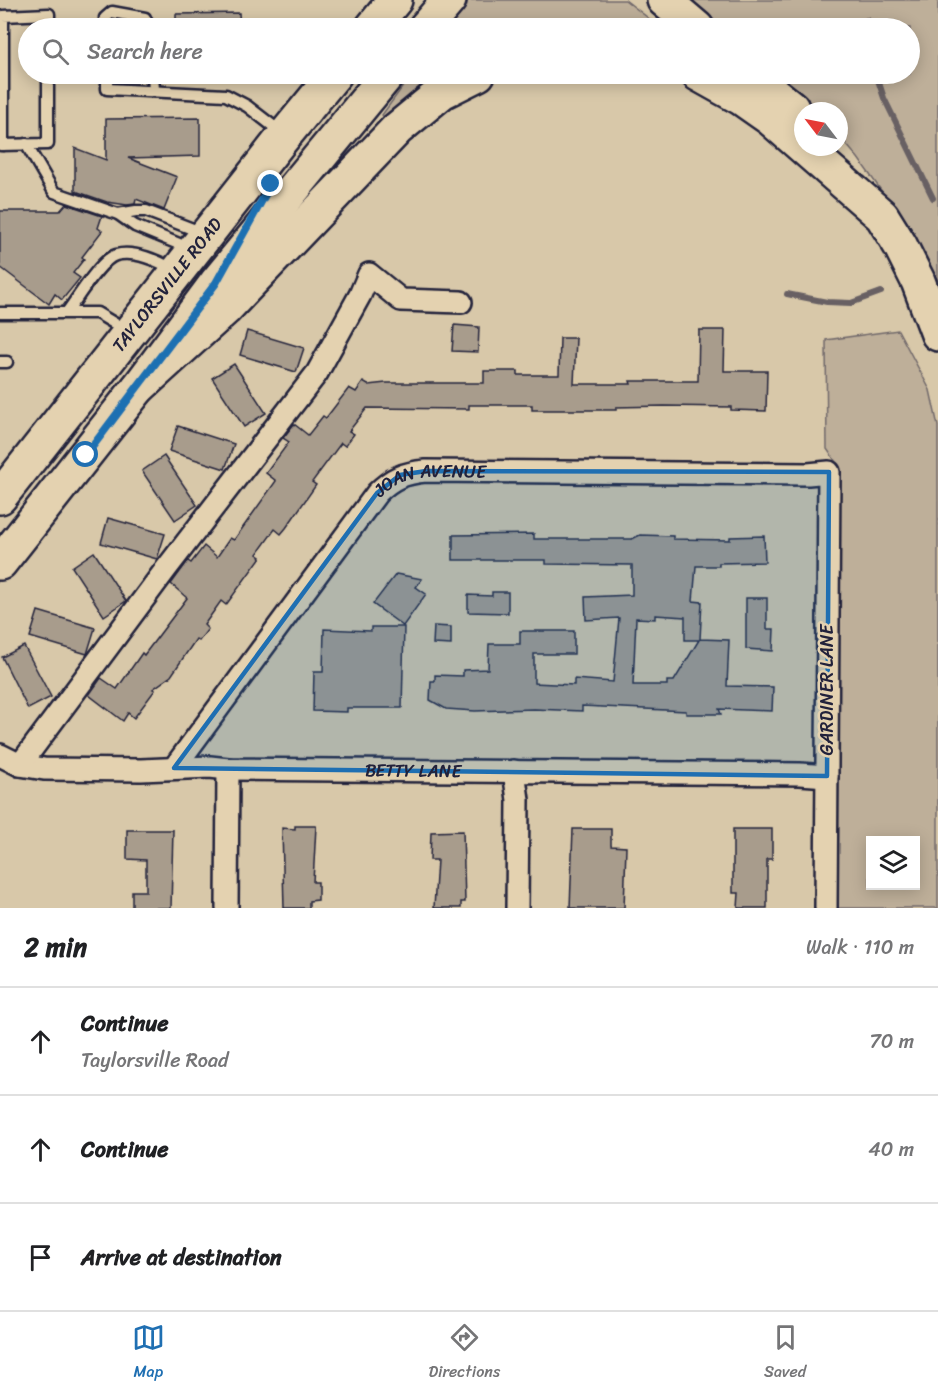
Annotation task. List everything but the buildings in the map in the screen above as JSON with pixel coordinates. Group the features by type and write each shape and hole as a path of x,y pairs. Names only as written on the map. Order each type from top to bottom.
{"main road":[{"path":"380,18 395,0"},
{"path":"434,18 449,0"},
{"path":"664,0 685,18"},
{"name":"TAYLORSVILLE ROAD","path":"0,497 327,84"},
{"name":"TAYLORSVILLE ROAD","path":"0,562 138,388 216,283 380,84"},
{"path":"138,388 225,309 397,129 442,92 458,84"},
{"path":"716,84 771,119 882,216 918,281 938,334"},
{"path":"761,84 794,112"},
{"path":"216,283 286,160 283,137"},
{"path":"831,156 850,190"}],"street":[{"path":"20,765 165,569 317,373 369,274 401,300 461,303"},
{"name":"JOAN AVENUE","path":"174,768 377,493 389,481 400,475 426,471 808,474 829,472"},
{"name":"GARDINER LANE","path":"826,908 829,472"},
{"name":"BETTY LANE","path":"0,755 20,765 67,770 210,767 228,770 514,771 827,776"},
{"path":"227,908 228,770"},
{"path":"514,771 518,800 517,908"}],"lane":[{"path":"105,18 112,12 145,18"},
{"path":"48,84 48,144 2,145 3,16 49,14 49,18"},
{"path":"107,84 107,89 226,95 247,106 283,137"},
{"path":"154,84 154,91"},
{"path":"26,144 54,192 118,214 135,226 193,252"},
{"path":"118,214 146,211 193,252"},
{"path":"67,312 104,264 115,255 141,256 159,260 193,252"},
{"path":"0,313 97,313 129,333"}],"highlighted area":[{"path":"426,471 829,472 827,776 174,768 377,493 400,475"}],"shaded area":[{"path":"468,0 625,0 648,18 454,18"},
{"path":"680,0 938,0 938,292 900,217 848,146 848,102 803,102 782,84 920,84 920,18 702,18"},
{"path":"405,84 433,84 385,118 382,115"},
{"path":"898,330 930,390 938,426 938,908 838,908 838,465 827,449 826,340"}],"waterway":[{"path":"879,84 933,198"},
{"path":"787,294 827,302 851,303 881,292"}],"route":[{"path":"86,455 216,283 271,184"}]}
